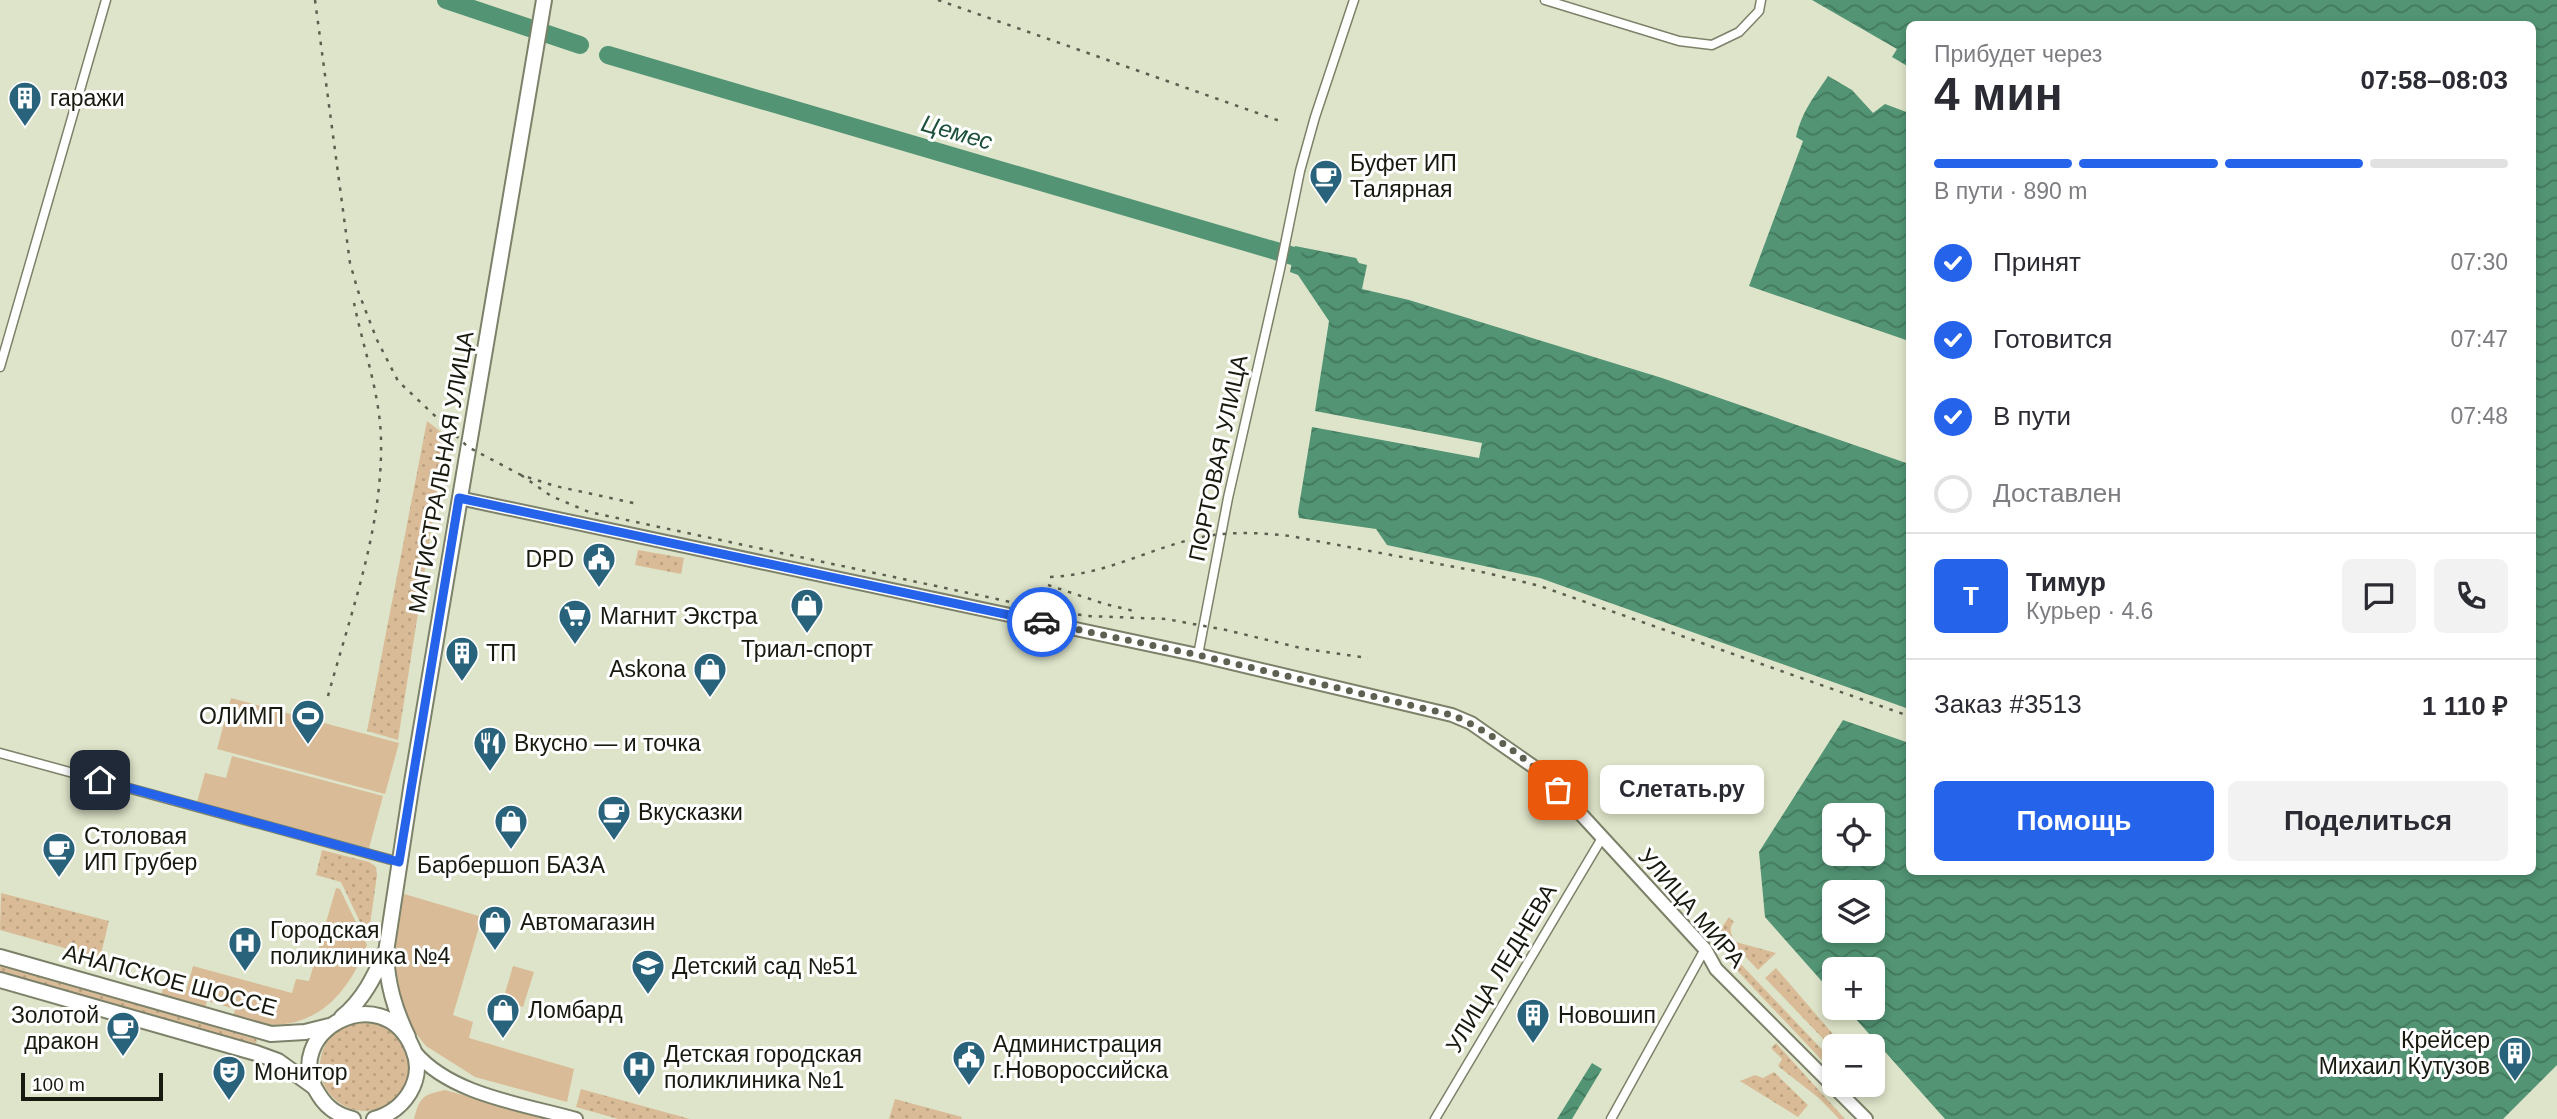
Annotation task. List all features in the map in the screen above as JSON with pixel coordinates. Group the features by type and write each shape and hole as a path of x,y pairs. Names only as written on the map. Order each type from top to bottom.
{"highway":[{"name":"МАГИСТРАЛЬНАЯ УЛИЦА","path":"415,1052 392,1000 387,980 386,952 459,498 544,0"},
{"name":"МАГИСТРАЛЬНАЯ УЛИЦА","path":"314,1087 310,1076 311,1054 321,1034 350,1010 370,984 386,952"},
{"name":"АНАПСКОЕ ШОССЕ","path":"0,957 271,1034 304,1032 360,1013 392,1021 408,1037"},
{"name":"АНАПСКОЕ ШОССЕ","path":"0,979 256,1053 278,1061 314,1087"},
{"path":"374,1119 395,1110 412,1090 416,1078 415,1052"},
{"path":"314,1087 328,1112 353,1119"}],"street":[{"path":"0,367 106,0"},
{"name":"ПОРТОВАЯ УЛИЦА","path":"1198,655 1243,425 1300,172 1315,117 1354,0"},
{"path":"1545,0 1679,41 1712,45 1739,32 1759,11 1761,0"},
{"name":"УЛИЦА МИРА","path":"459,498 1198,655 1452,715 1471,723 1544,774 1705,949 1716,969 1866,1119"},
{"path":"0,752 399,862"},
{"name":"УЛИЦА ЛЕДНЕВА","path":"1435,1119 1602,838"},
{"path":"1611,1119 1705,949"},
{"path":"415,1052 426,1065 450,1081 576,1119"}],"shaded area":[{"path":"427,421 446,436 398,740 367,731"},
{"path":"638,550 684,558 681,574 635,565"},
{"name":"ОЛИМП","path":"231,698 399,743 385,794 217,749"},
{"path":"232,756 383,796 369,848 197,802 205,773 226,778"},
{"path":"322,850 369,862 376,867 368,939 341,882 316,875"},
{"path":"336,888 340,889 367,945 343,989 320,1011 290,1023 267,1025 233,1018 235,1009 207,1001 205,1008 161,996 164,985 186,991 193,966 292,993 296,979 309,981"},
{"path":"1,893 109,921 100,958 0,930"},
{"path":"401,893 482,917 453,1015 473,1022 469,1038 574,1069 567,1102 475,1077 426,1046 414,1031 402,1003 395,973 393,944"},
{"path":"1729,917 1734,922 1731,932 1736,942 1776,953 1758,970 1720,930"},
{"path":"1735,958 1822,1049 1822,1060 1730,963"},
{"path":"0,964 256,1039 257,1042 254,1044 0,973"},
{"path":"513,966 534,972 523,1007 503,1000"},
{"path":"1776,968 1833,1034 1822,1034 1822,1038 1765,978"},
{"path":"365,1021 382,1025 397,1034 406,1049 410,1066 406,1083 397,1098 382,1107 365,1111 348,1107 333,1098 324,1083 320,1066 324,1049 333,1034 348,1025"},
{"path":"1776,1043 1822,1094 1822,1097 1845,1119 1839,1119 1820,1099 1778,1066 1782,1059 1771,1048"},
{"path":"1774,1072 1808,1105 1798,1117 1740,1081 1755,1075 1763,1078"},
{"path":"581,1089 690,1119 618,1119 576,1107"},
{"path":"445,1090 547,1119 414,1119 423,1098"},
{"path":"895,1099 962,1117 889,1119"}],"water":[{"path":"1812,0 2557,0 2557,1065 2503,1119 1945,1119 1885,1052 1885,1034 1869,1034 1857,1020 1885,1020 1885,957 1822,957 1822,981 1765,917 1759,852 1843,720 1906,742 1906,875 2536,875 2536,21 1906,21 1906,65 1892,57 1897,49"},
{"path":"1828,76 1852,90 1873,113 1885,104 1906,112 1906,340 1749,286 1803,141 1796,137 1809,105"},
{"path":"1295,246 1356,258 1359,263 1367,265 1362,289 1409,300 1662,378 1906,463 1906,708 1540,578 1387,545 1376,529 1299,518 1312,427 1479,458 1482,443 1315,411 1329,321 1298,275 1290,272"},
{"path":"1592,1063 1602,1069 1572,1119 1557,1119"}],"waterway":[{"name":"Цемес","path":"446,0 580,45"},
{"name":"Цемес","path":"608,55 1293,256"}],"railway":[{"path":"315,0 350,263 377,340 398,381 468,447 521,475 555,486 638,504"},
{"path":"938,0 1280,121"},
{"path":"328,696 364,569 377,504 380,472 378,405 354,303"},
{"path":"521,475 551,496 589,512 1053,611 1088,616 1166,619 1305,649 1368,658"},
{"path":"1050,577 1104,568 1201,537 1239,533 1290,536 1487,573 1540,586 1906,715"},
{"path":"1048,585 1138,612"}],"way so far":[{"path":"1042,622 1198,655 1452,715 1471,723 1544,774 1558,790"}],"place":[{"name":"гаражи","path":"25,128"},
{"name":"Буфет ИП Талярная","path":"1326,206"},
{"name":"DPD","path":"599,589"},
{"name":"Триал-спорт","path":"807,635"},
{"name":"Магнит Экстра","path":"575,646"},
{"name":"ТП","path":"462,683"},
{"name":"Askona","path":"710,699"},
{"name":"ОЛИМП","path":"308,746"},
{"name":"Вкусно — и точка","path":"490,773"},
{"name":"Слетать.ру","path":"1558,790"},
{"name":"Вкусказки","path":"614,842"},
{"name":"Барбершоп БАЗА","path":"511,851"},
{"name":"Столовая ИП Грубер","path":"59,879"},
{"name":"Автомагазин","path":"495,952"},
{"name":"Городская поликлиника №4","path":"245,973"},
{"name":"Детский сад №51","path":"648,996"},
{"name":"Ломбард","path":"503,1040"},
{"name":"Новошип","path":"1533,1045"},
{"name":"Золотой дракон","path":"123,1058"},
{"name":"Крейсер Михаил Кутузов","path":"2515,1083"},
{"name":"Администрация г.Новороссийска","path":"969,1087"},
{"name":"Детская городская поликлиника №1","path":"639,1097"},
{"name":"Монитор","path":"229,1102"}],"route":[{"path":"100,780 399,862 459,498 1042,622"}]}
